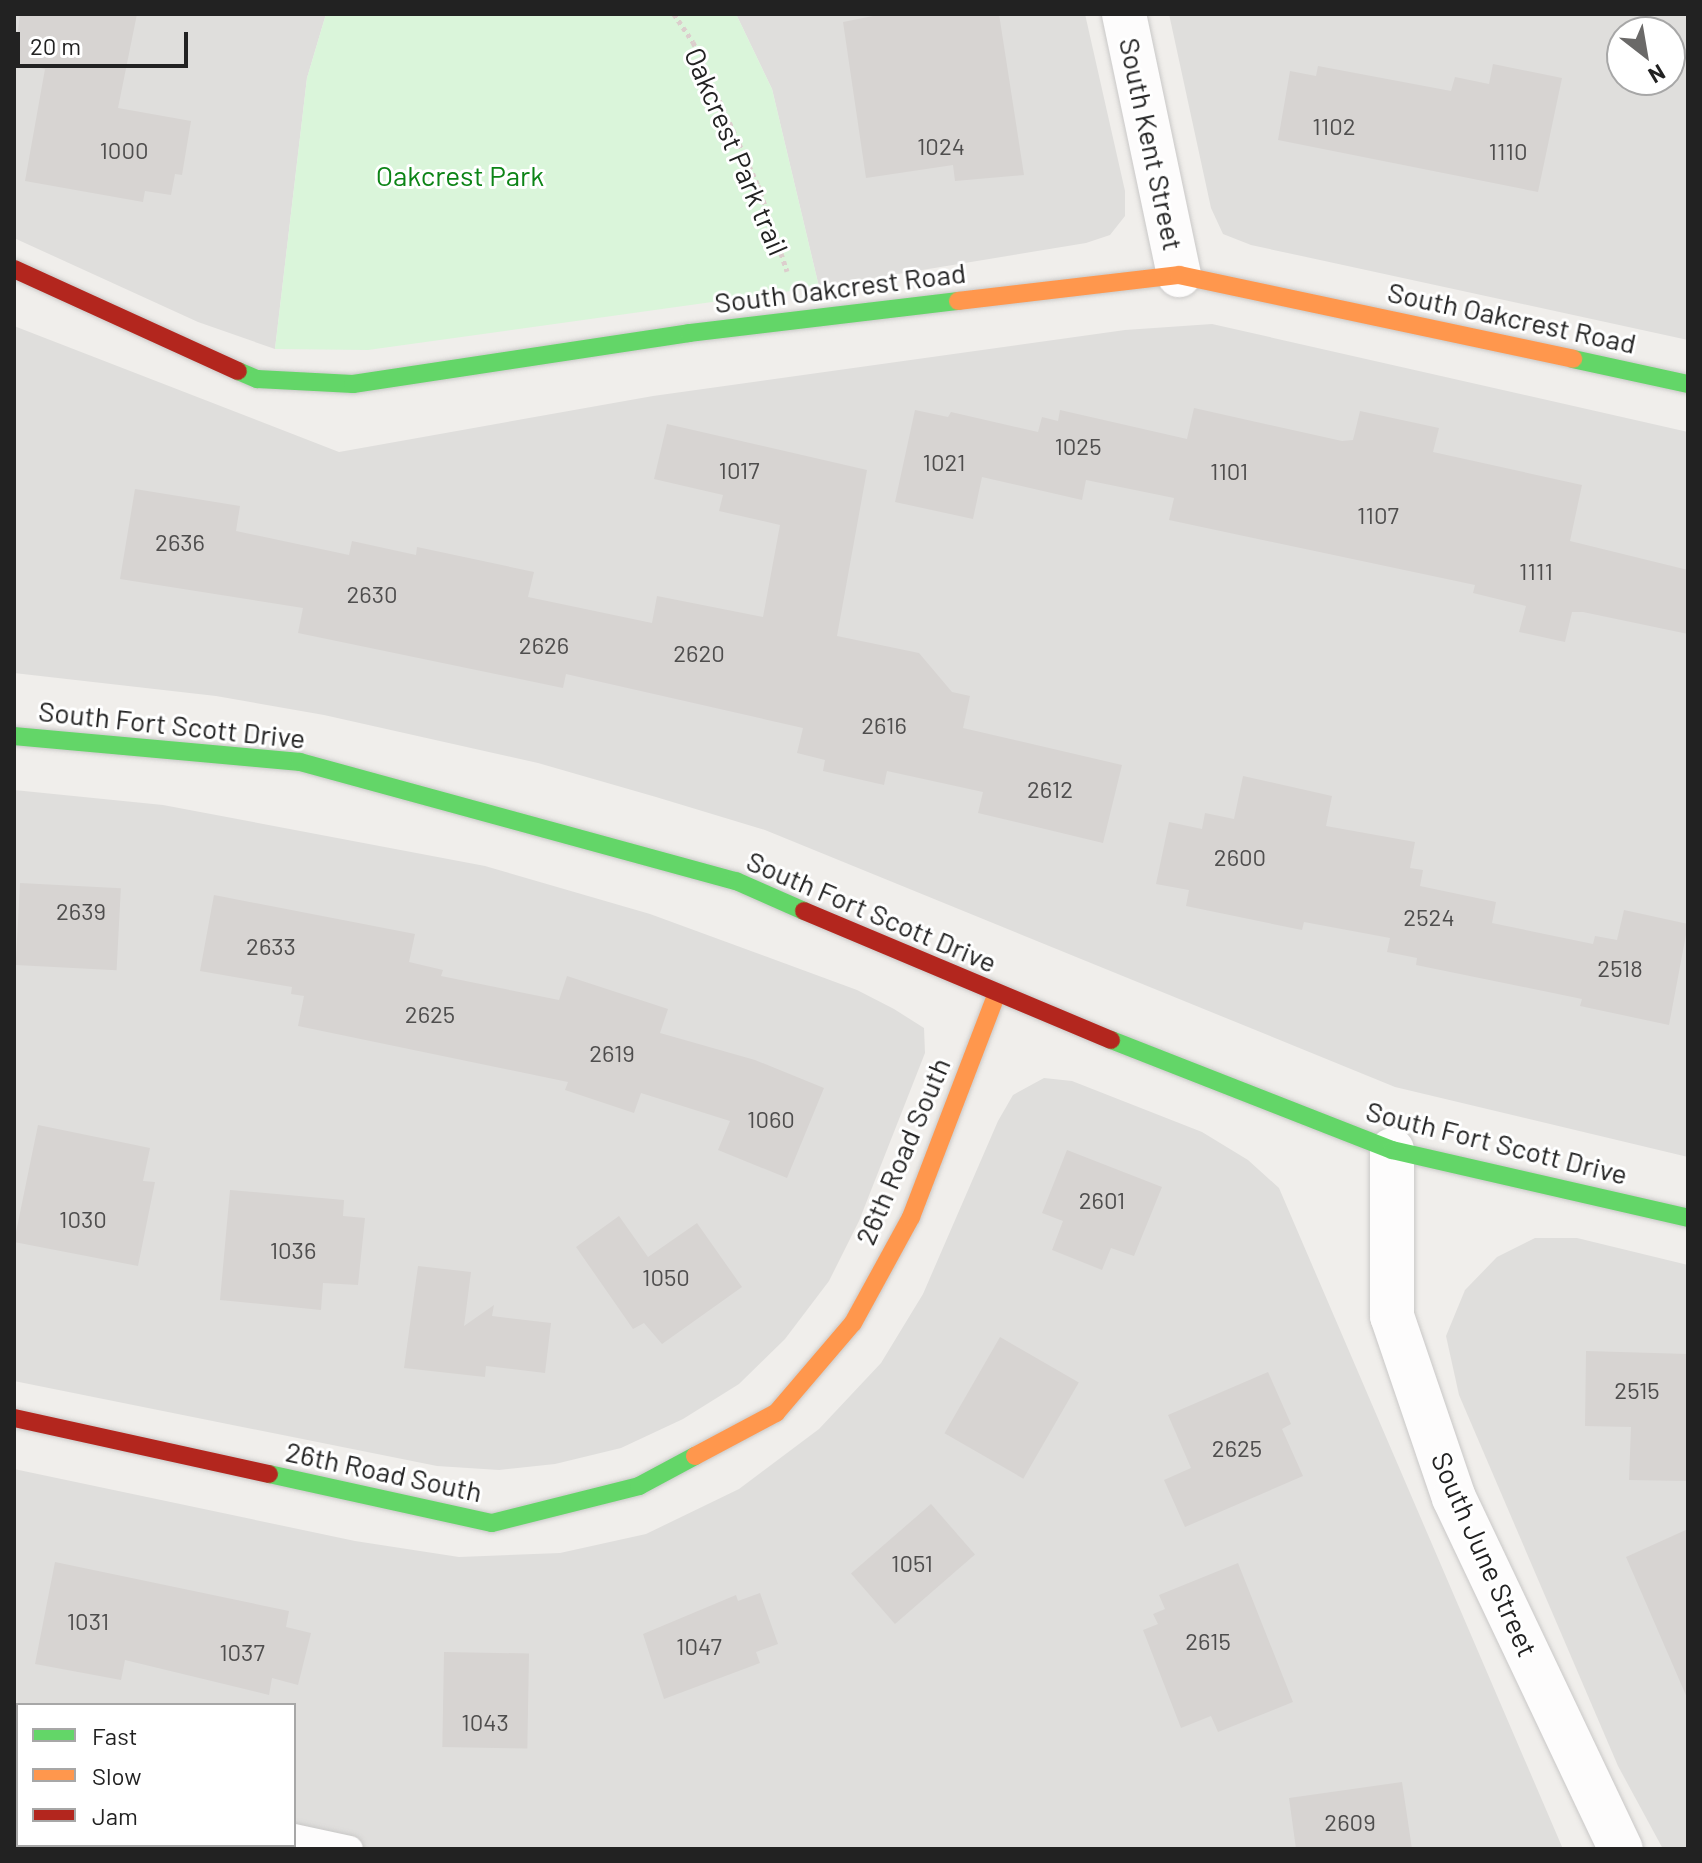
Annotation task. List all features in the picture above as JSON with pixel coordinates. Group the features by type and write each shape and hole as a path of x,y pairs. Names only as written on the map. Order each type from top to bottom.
{"street":[{"name":"South Kent Street","path":"1124,14 1179,275"},
{"name":"South Oakcrest Road","path":"14,269 257,379 353,384 689,333 1179,275 1688,384"},
{"name":"South Fort Scott Drive","path":"14,736 300,762 736,881 996,995 1392,1150 1688,1218"},
{"name":"26th Road South","path":"14,1418 492,1523 639,1486 776,1413 853,1323 911,1217 996,995"},
{"name":"South June Street","path":"1392,1150 1392,1316 1454,1498 1621,1849"}],"lane":[{"path":"296,1837 350,1849"}],"path":[{"name":"Oakcrest Park trail","path":"674,14 693,42 758,185 788,276"}],"shaded area":[{"path":"14,14 326,14 307,78 275,349 198,322 14,238"},
{"path":"736,14 1085,14 1125,191 1125,216 1110,235 1086,243 819,287 772,89"},
{"path":"1169,14 1688,14 1688,340 1251,245 1223,234 1211,208"},
{"path":"1212,324 1688,432 1688,1157 1395,1087 765,830 656,797 538,763 324,715 216,696 14,673 14,326 339,452 653,396 1125,330"},
{"path":"14,790 163,805 485,866 650,914 857,990 894,1009 924,1028 925,1053 859,1221 829,1281 785,1339 739,1384 683,1419 621,1448 555,1464 499,1470 437,1466 14,1381"},
{"path":"1044,1078 1072,1081 1202,1132 1248,1160 1279,1188 1563,1849 14,1849 14,1469 355,1541 459,1557 560,1553 646,1534 739,1489 819,1429 881,1363 923,1294 998,1121 1013,1095"},
{"path":"1535,1238 1577,1238 1688,1265 1688,1849 1663,1849 1618,1766 1459,1395 1446,1336 1465,1290 1497,1257"}],"green space":[{"name":"Oakcrest Park","path":"326,14 736,14 772,89 819,287 368,350 275,349 307,78"}],"building":[{"path":"20,14 137,14 118,108 191,121 182,175 175,174 171,195 145,191 143,202 25,181 45,69 14,62"},
{"path":"883,14 999,14 1024,175 955,181 953,165 866,178 843,22"},
{"path":"1493,64 1562,78 1538,192 1278,140 1290,71 1316,76 1318,66 1451,91 1455,77 1489,84"},
{"path":"1194,408 1342,441 1353,440 1360,411 1439,428 1433,452 1582,485 1570,541 1688,570 1688,634 1583,612 1572,612 1565,642 1519,632 1526,606 1473,593 1475,585 1169,520 1174,498 1086,480 1082,500 982,477 973,519 895,502 915,410 948,417 951,412 1038,432 1042,417 1058,421 1060,410 1187,439"},
{"path":"667,424 867,470 837,636 919,653 952,692 970,696 963,728 1122,765 1103,843 978,813 983,792 887,771 884,785 823,771 825,760 797,753 803,728 566,674 563,688 298,633 303,608 120,579 135,489 240,506 236,531 349,555 352,541 416,555 417,547 534,572 528,597 652,623 657,596 763,617 780,525 719,511 723,495 654,479"},
{"path":"1243,776 1332,796 1326,826 1415,842 1410,868 1423,870 1420,886 1496,902 1492,923 1593,944 1595,936 1617,940 1624,910 1688,924 1669,1025 1580,1006 1582,999 1416,965 1417,958 1387,952 1390,938 1304,922 1302,930 1186,906 1189,890 1156,884 1169,822 1202,829 1205,813 1234,819"},
{"path":"20,883 121,888 117,970 16,965"},
{"path":"214,895 415,934 409,962 443,970 441,976 559,1000 567,976 668,1009 660,1033 755,1060 824,1088 787,1178 718,1150 730,1121 641,1093 634,1113 565,1090 568,1082 298,1026 304,996 291,994 292,987 200,971"},
{"path":"38,1125 150,1148 143,1181 155,1182 138,1266 14,1242"},
{"path":"1067,1150 1162,1187 1134,1256 1111,1248 1102,1270 1052,1250 1063,1221 1042,1213"},
{"path":"230,1190 344,1200 343,1216 365,1218 358,1285 323,1283 321,1310 220,1300"},
{"path":"619,1216 648,1257 697,1223 742,1287 662,1344 644,1323 633,1329 576,1247"},
{"path":"418,1266 471,1272 464,1326 494,1305 492,1316 551,1323 545,1373 486,1366 485,1377 404,1368"},
{"path":"1000,1337 1079,1382 1023,1479 944,1433"},
{"path":"1586,1351 1688,1354 1688,1481 1629,1480 1631,1427 1585,1426"},
{"path":"1268,1372 1291,1424 1282,1429 1303,1476 1185,1527 1164,1480 1191,1468 1168,1415"},
{"path":"931,1504 975,1555 895,1624 851,1574"},
{"path":"1688,1529 1688,1700 1626,1557"},
{"path":"55,1562 289,1611 286,1627 311,1633 298,1685 272,1678 269,1695 125,1660 121,1680 35,1664"},
{"path":"1238,1563 1293,1702 1218,1732 1211,1716 1181,1728 1143,1630 1158,1624 1153,1614 1165,1609 1159,1595"},
{"path":"760,1593 778,1644 756,1652 760,1663 664,1699 643,1634 736,1595 738,1601"},
{"path":"444,1652 529,1653 527,1748 442,1747"},
{"path":"1402,1782 1412,1849 1296,1849 1289,1798"}],"traffic: fast":[{"path":"238,371 257,379 353,384 689,333 958,301"},
{"path":"1573,359 1688,384"},
{"path":"14,736 300,762 736,881 804,911"},
{"path":"1111,1040 1392,1150 1688,1218"},
{"path":"269,1474 492,1523 639,1486 695,1456"}],"traffic: slow":[{"path":"958,301 1179,275 1573,359"},
{"path":"695,1456 776,1413 853,1323 911,1217 996,995"}],"traffic: jam":[{"path":"14,269 238,371"},
{"path":"804,911 1111,1040"},
{"path":"14,1418 269,1474"}]}
